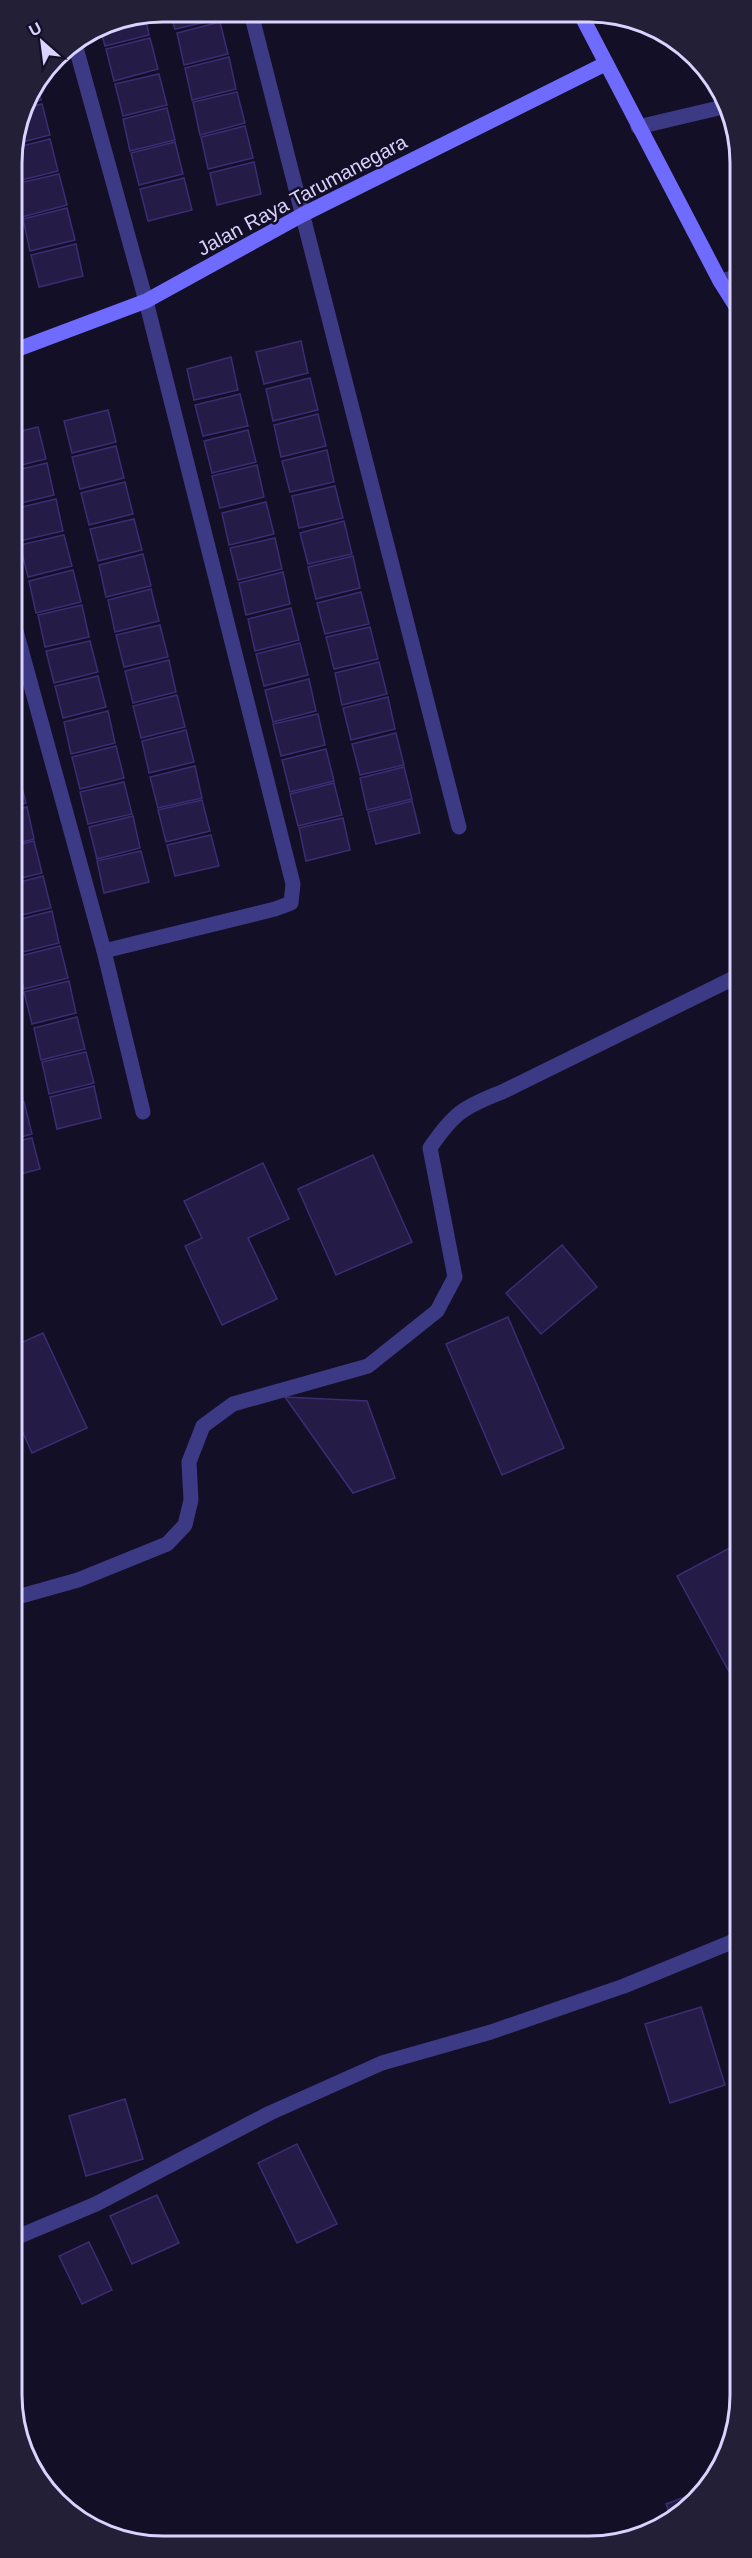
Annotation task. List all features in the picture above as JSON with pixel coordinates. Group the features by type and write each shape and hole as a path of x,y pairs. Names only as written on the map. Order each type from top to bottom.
{"street":[{"path":"584,22 730,297"},
{"path":"253,23 459,827"},
{"path":"77,53 146,301 293,884 291,903 275,909 104,951"},
{"name":"Jalan Raya Tarumanegara","path":"23,347 146,301 302,215 605,64"},
{"path":"638,127 718,108"},
{"path":"720,281 730,279"},
{"path":"23,656 104,951 143,1112"},
{"path":"22,1596 78,1580 166,1544 185,1525 191,1500 189,1462 204,1426 233,1404 368,1366 437,1311 455,1277 430,1149 448,1122 472,1104 502,1092 730,980"},
{"path":"22,2235 96,2204 270,2113 382,2063 491,2032 613,1990 729,1943"}],"building":[{"path":"173,23 202,23 175,29"},
{"path":"220,23 228,54 184,65 177,33"},
{"path":"147,24 149,35 105,46 102,36 127,27"},
{"path":"150,38 158,69 114,81 106,49"},
{"path":"229,57 236,89 192,100 185,68"},
{"path":"159,74 167,105 123,116 115,84"},
{"path":"237,92 245,123 200,135 193,102"},
{"path":"42,104 50,135 25,142 27,127 35,106"},
{"path":"167,108 175,140 130,151 123,119"},
{"path":"245,126 253,158 208,169 201,137"},
{"path":"50,139 58,171 23,180 24,146"},
{"path":"175,142 183,174 139,185 131,153"},
{"path":"254,162 261,194 217,205 210,173"},
{"path":"59,174 67,205 23,217 23,182"},
{"path":"184,178 192,210 148,221 140,189"},
{"path":"67,208 75,240 30,251 23,219"},
{"path":"76,244 83,276 39,287 31,255"},
{"path":"301,341 308,373 264,384 256,352"},
{"path":"231,357 238,390 194,400 187,369"},
{"path":"310,378 318,410 273,421 266,389"},
{"path":"240,394 248,426 203,436 195,405"},
{"path":"108,410 116,442 72,453 64,421"},
{"path":"318,414 326,446 281,457 274,425"},
{"path":"38,427 46,459 23,465 23,431"},
{"path":"248,430 256,462 212,473 204,441"},
{"path":"116,446 124,478 80,489 72,457"},
{"path":"327,450 334,482 290,492 282,461"},
{"path":"47,463 54,495 23,503 23,469"},
{"path":"257,465 264,497 220,508 212,476"},
{"path":"125,482 133,514 89,525 81,493"},
{"path":"335,486 343,518 299,528 292,496"},
{"path":"56,499 63,531 23,540 23,507"},
{"path":"266,502 274,534 229,545 222,513"},
{"path":"134,519 142,550 98,561 90,529"},
{"path":"344,521 352,554 308,564 300,533"},
{"path":"64,535 72,566 28,577 23,556 23,544"},
{"path":"275,538 282,569 238,580 230,548"},
{"path":"143,554 151,586 106,597 99,565"},
{"path":"353,556 360,588 316,599 308,567"},
{"path":"73,570 81,602 36,613 29,581"},
{"path":"283,572 290,604 246,615 239,583"},
{"path":"151,589 159,621 115,632 108,600"},
{"path":"361,592 369,624 325,634 317,603"},
{"path":"82,605 89,637 45,647 38,615"},
{"path":"291,608 299,640 255,651 248,619"},
{"path":"160,625 168,657 124,667 116,635"},
{"path":"370,627 378,659 334,669 326,637"},
{"path":"90,641 98,672 54,683 46,651"},
{"path":"300,643 308,675 264,686 256,654"},
{"path":"169,660 176,692 133,703 125,671"},
{"path":"379,662 387,694 342,705 335,673"},
{"path":"98,676 106,707 63,718 55,686"},
{"path":"309,679 316,711 273,722 265,690"},
{"path":"177,695 185,727 141,738 133,706"},
{"path":"388,697 395,729 351,740 343,708"},
{"path":"108,711 115,743 71,754 64,722"},
{"path":"318,714 325,745 281,756 273,724"},
{"path":"186,730 194,762 149,773 142,741"},
{"path":"396,733 404,765 360,775 352,744"},
{"path":"116,746 124,778 80,789 72,757"},
{"path":"326,749 334,781 290,792 282,760"},
{"path":"195,766 202,798 158,808 150,777"},
{"path":"404,767 412,799 367,810 360,778"},
{"path":"124,782 132,814 88,824 80,792"},
{"path":"334,783 342,815 298,826 290,794"},
{"path":"23,790 26,803 23,804"},
{"path":"202,800 210,831 166,842 158,810"},
{"path":"412,801 420,833 376,844 368,812"},
{"path":"27,807 34,839 23,842 23,808"},
{"path":"133,816 140,848 97,859 89,827"},
{"path":"343,818 350,850 306,861 299,828"},
{"path":"211,835 219,866 175,876 167,845"},
{"path":"34,841 42,873 23,878 23,844"},
{"path":"141,851 149,882 104,893 97,861"},
{"path":"43,876 51,908 23,915 23,881"},
{"path":"52,911 59,943 23,952 23,919"},
{"path":"60,946 68,978 24,989 23,955"},
{"path":"69,981 76,1013 32,1024 24,992"},
{"path":"77,1017 85,1049 41,1060 34,1028"},
{"path":"86,1052 94,1083 49,1094 42,1062"},
{"path":"94,1086 101,1118 57,1129 50,1097"},
{"path":"23,1102 32,1134 23,1136"},
{"path":"32,1138 40,1169 23,1174 23,1140"},
{"path":"373,1155 412,1242 336,1275 298,1189"},
{"path":"263,1163 289,1219 248,1238 277,1299 222,1325 185,1246 202,1238 184,1201"},
{"path":"562,1245 597,1287 541,1334 506,1293"},
{"path":"508,1317 564,1448 502,1475 446,1344"},
{"path":"43,1333 87,1428 32,1453 22,1432 22,1342"},
{"path":"285,1397 367,1401 395,1478 353,1493"},
{"path":"729,1548 729,1672 677,1576"},
{"path":"701,2007 725,2085 670,2103 645,2024"},
{"path":"125,2099 143,2159 86,2176 69,2116"},
{"path":"297,2144 337,2224 297,2243 258,2163"},
{"path":"157,2195 179,2243 132,2264 110,2216"},
{"path":"89,2242 112,2290 82,2304 59,2256"},
{"path":"684,2497 668,2510 666,2504"}]}
